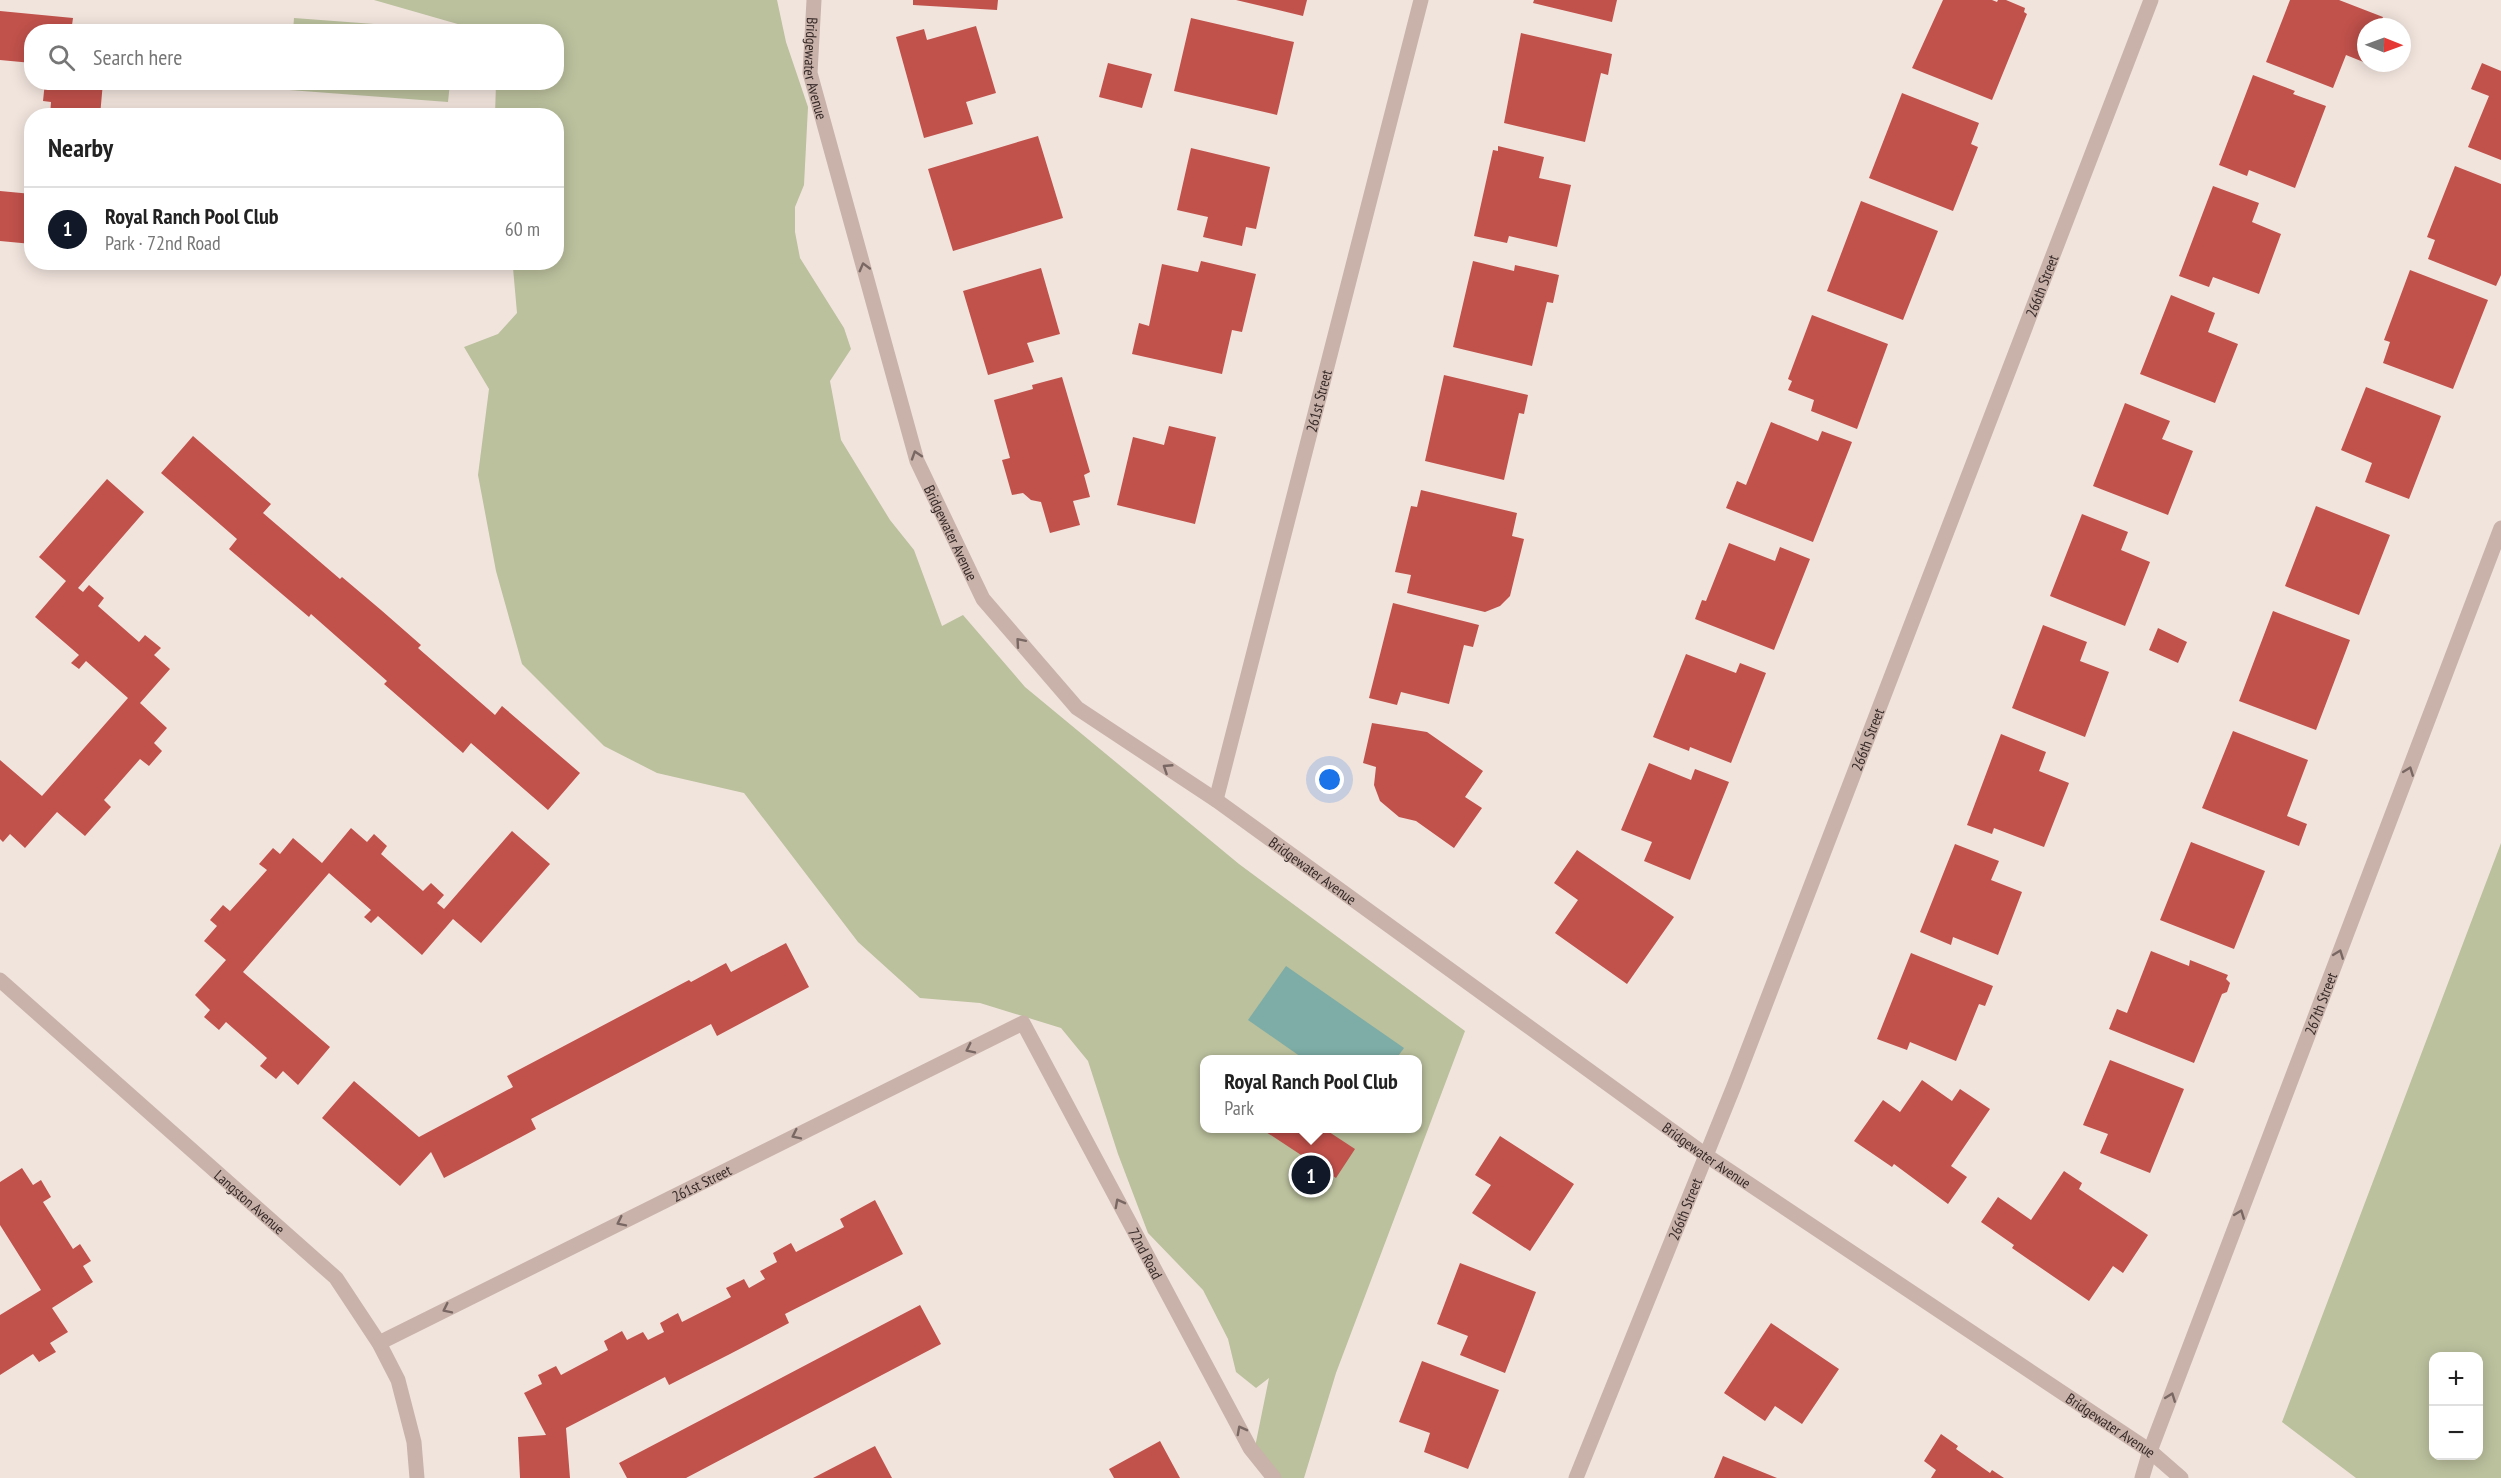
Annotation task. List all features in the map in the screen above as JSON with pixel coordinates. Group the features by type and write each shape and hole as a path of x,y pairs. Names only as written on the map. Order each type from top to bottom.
{"street":[{"name":"Bridgewater Avenue","path":"814,0 810,73 917,461 983,598 1077,708 1216,800 1707,1156 2150,1451 2181,1478"},
{"name":"261st Street","path":"1216,800 1421,0"},
{"name":"266th Street","path":"1576,1478 1707,1156 2151,0"},
{"name":"267th Street","path":"2142,1478 2150,1451 2501,528"},
{"name":"Langston Avenue","path":"0,980 336,1278 379,1343 398,1380 414,1442 417,1478"},
{"name":"261st Street","path":"379,1343 1023,1023"},
{"name":"72nd Road","path":"1023,1023 1250,1448 1274,1478"}],"green space":[{"path":"374,0 777,0 786,42 808,107 804,185 795,207 795,232 800,258 844,328 851,349 830,381 841,440 890,520 914,550 942,626 963,615 1025,687 1239,864 1465,1031 1336,1373 1304,1478 1280,1478 1255,1447 1269,1378 1256,1388 1236,1372 1228,1339 1203,1290 1148,1233 1118,1154 1088,1061 1061,1028 980,1003 920,998 858,942 744,793 657,773 604,746 522,664 496,571 478,475 489,389 464,347 498,334 517,313 513,270 564,270 564,108 495,108 496,90 564,90 564,24 458,24"},
{"path":"294,18 374,24 294,24"},
{"path":"289,90 449,90 448,102"},
{"path":"2501,843 2501,1478 2356,1478 2282,1422"}],"water":[{"path":"1286,966 1404,1048 1399,1055 1298,1055 1248,1020"}],"building":[{"path":"913,0 998,0 997,10 913,5"},
{"path":"1236,0 1307,0 1303,16"},
{"path":"1534,0 1617,0 1612,22 1533,3"},
{"path":"1943,0 1992,0 1997,2 2006,0 2025,8 2024,12 2027,14 1992,100 1912,68"},
{"path":"2290,0 2339,0 2383,17 2357,18 2357,59 2346,55 2333,88 2266,62"},
{"path":"0,11 73,18 72,24 24,24 24,62 0,60"},
{"path":"1191,18 1294,42 1277,115 1174,91"},
{"path":"976,26 996,93 966,102 973,124 924,138 896,37 924,29 927,40"},
{"path":"1521,33 1612,54 1608,75 1601,73 1585,142 1504,123"},
{"path":"1108,63 1152,74 1142,108 1099,97"},
{"path":"2482,63 2501,71 2501,160 2468,147 2489,96 2471,89"},
{"path":"2253,75 2295,91 2293,94 2326,106 2295,188 2249,170 2247,176 2219,165"},
{"path":"44,90 102,90 101,108 51,108 51,102 43,101"},
{"path":"1902,93 1979,123 1971,144 1978,147 1953,211 1869,178"},
{"path":"1038,136 1063,218 953,251 928,169"},
{"path":"1498,146 1544,157 1539,178 1571,185 1557,247 1509,236 1507,243 1474,236 1493,150 1498,151"},
{"path":"1191,148 1270,167 1256,229 1246,227 1242,246 1203,237 1208,217 1177,210"},
{"path":"2455,166 2501,184 2501,275 2496,286 2428,259 2435,240 2427,237"},
{"path":"2213,186 2259,203 2252,222 2281,234 2259,294 2213,277 2209,287 2179,276"},
{"path":"0,191 24,193 24,243 0,241"},
{"path":"1861,201 1938,231 1903,320 1827,291"},
{"path":"1201,261 1256,274 1242,332 1232,330 1222,374 1132,354 1139,323 1149,326 1162,264 1198,272"},
{"path":"1473,261 1514,271 1515,265 1559,275 1553,303 1547,302 1532,366 1453,347"},
{"path":"1041,268 1060,334 1027,343 1034,362 988,375 963,291"},
{"path":"2410,270 2488,300 2453,389 2383,363 2390,342 2384,340"},
{"path":"2171,295 2215,313 2208,332 2238,344 2215,403 2140,374"},
{"path":"1812,315 1888,344 1857,429 1811,411 1814,400 1788,390 1792,381 1788,379"},
{"path":"1444,375 1528,395 1524,414 1519,413 1504,480 1425,461"},
{"path":"1062,377 1090,472 1084,475 1090,497 1073,501 1080,525 1050,533 1041,502 1031,500 1023,493 1012,495 1002,460 1010,458 994,400 1033,389 1032,385"},
{"path":"2366,387 2441,416 2409,499 2365,482 2372,463 2341,450"},
{"path":"2125,403 2170,421 2162,439 2193,451 2168,515 2093,486"},
{"path":"1771,422 1818,441 1822,431 1852,442 1813,542 1726,508 1737,481 1746,485"},
{"path":"1169,426 1216,437 1195,524 1117,505 1133,437 1164,445"},
{"path":"193,436 271,504 263,513 340,579 342,577 381,610 421,645 418,648 495,715 502,706 580,773 548,810 471,743 463,753 384,684 387,681 311,614 309,617 229,549 237,539 161,473"},
{"path":"107,479 144,512 78,588 83,592 89,585 104,598 98,606 139,642 145,635 161,648 154,655 170,669 140,703 167,728 154,743 162,751 149,766 140,759 104,800 111,807 85,836 57,812 25,848 10,834 3,842 0,839 0,760 42,796 128,698 86,661 79,669 71,663 79,655 35,617 66,581 39,557"},
{"path":"1421,490 1517,513 1512,536 1524,539 1510,596 1500,606 1485,612 1407,593 1411,575 1395,572 1411,506 1417,507"},
{"path":"2316,506 2390,535 2359,615 2285,586"},
{"path":"2082,514 2128,532 2121,550 2150,562 2125,626 2050,596"},
{"path":"1729,543 1775,561 1780,547 1810,559 1774,650 1695,619 1702,600 1706,601"},
{"path":"1393,603 1479,625 1473,647 1464,645 1449,704 1401,692 1397,705 1369,698"},
{"path":"2273,611 2350,640 2316,730 2239,701"},
{"path":"2043,625 2087,642 2080,661 2109,672 2085,737 2012,708"},
{"path":"2158,628 2187,642 2178,663 2149,650"},
{"path":"1686,654 1736,673 1740,663 1766,673 1731,763 1690,747 1689,751 1653,737"},
{"path":"1372,723 1427,732 1483,771 1465,797 1482,808 1454,848 1416,821 1399,817 1380,801 1374,785 1376,767 1363,763"},
{"path":"2233,731 2308,760 2287,816 2307,824 2299,846 2202,808"},
{"path":"2001,734 2046,752 2039,771 2069,783 2044,847 1994,828 1992,834 1967,825"},
{"path":"1649,763 1691,780 1695,769 1729,782 1690,880 1644,861 1652,842 1621,830"},
{"path":"351,828 367,842 374,834 387,846 381,854 423,891 431,883 444,895 437,903 444,909 512,831 550,864 481,943 453,919 422,955 378,916 371,923 364,917 371,910 329,873 243,972 330,1047 298,1085 283,1071 276,1079 260,1066 267,1058 226,1022 219,1030 204,1017 210,1010 195,995 226,960 204,941 217,926 210,920 223,905 230,911 267,870 259,864 273,848 280,854 293,838 322,863"},
{"path":"2191,842 2265,871 2234,949 2160,920"},
{"path":"1955,844 1999,861 1991,880 2022,892 1998,955 1953,937 1951,945 1920,932"},
{"path":"1577,850 1674,917 1627,984 1555,933 1578,900 1554,883"},
{"path":"786,943 809,987 717,1036 711,1024 531,1119 536,1129 444,1178 431,1152 400,1186 322,1118 354,1081 419,1137 513,1087 507,1076 689,980 691,982 726,963 731,972"},
{"path":"2151,951 2189,966 2190,960 2228,975 2226,979 2230,983 2227,992 2222,994 2194,1063 2109,1029 2117,1009 2127,1013"},
{"path":"1911,953 1993,986 1985,1006 1979,1004 1956,1061 1910,1042 1907,1050 1877,1039"},
{"path":"2110,1060 2184,1089 2150,1173 2100,1153 2108,1134 2083,1125"},
{"path":"1922,1080 1952,1101 1960,1089 1990,1109 1951,1166 1967,1177 1948,1204 1894,1164 1892,1167 1854,1141 1883,1100 1900,1112"},
{"path":"1268,1133 1331,1133 1355,1149 1336,1178"},
{"path":"1500,1136 1574,1184 1530,1251 1472,1213 1491,1185 1475,1175"},
{"path":"22,1168 33,1185 41,1180 51,1197 43,1202 73,1249 80,1244 91,1261 83,1266 93,1282 52,1308 68,1332 50,1343 56,1352 39,1362 33,1354 0,1375 0,1315 41,1290 0,1225 0,1182"},
{"path":"2064,1171 2082,1183 2079,1189 2148,1235 2123,1273 2113,1266 2089,1301 2012,1248 2014,1245 1981,1222 1998,1197 2031,1220"},
{"path":"875,1200 903,1254 785,1314 789,1323 730,1354 669,1385 665,1377 566,1428 570,1478 520,1478 518,1437 546,1435 524,1393 542,1384 538,1375 556,1366 561,1375 608,1350 604,1341 622,1331 627,1340 643,1332 648,1340 664,1332 660,1323 678,1313 682,1322 731,1297 726,1288 744,1279 749,1288 765,1279 760,1271 777,1262 773,1253 791,1243 796,1252 844,1227 840,1219"},
{"path":"1460,1263 1536,1292 1505,1373 1460,1355 1468,1336 1437,1324"},
{"path":"920,1305 941,1344 686,1478 627,1478 619,1463"},
{"path":"1771,1323 1839,1369 1802,1424 1775,1406 1765,1421 1724,1393"},
{"path":"1422,1361 1499,1390 1468,1469 1424,1452 1430,1433 1399,1422"},
{"path":"1941,1434 1958,1446 1956,1449 1990,1473 1992,1470 2004,1478 1931,1478 1936,1470 1924,1461"},
{"path":"1160,1441 1180,1478 1114,1478 1109,1469"},
{"path":"875,1446 892,1478 813,1478"},
{"path":"1723,1456 1777,1478 1714,1478"}],"place":[{"name":"Royal Ranch Pool Club","path":"1311,1175"}]}
